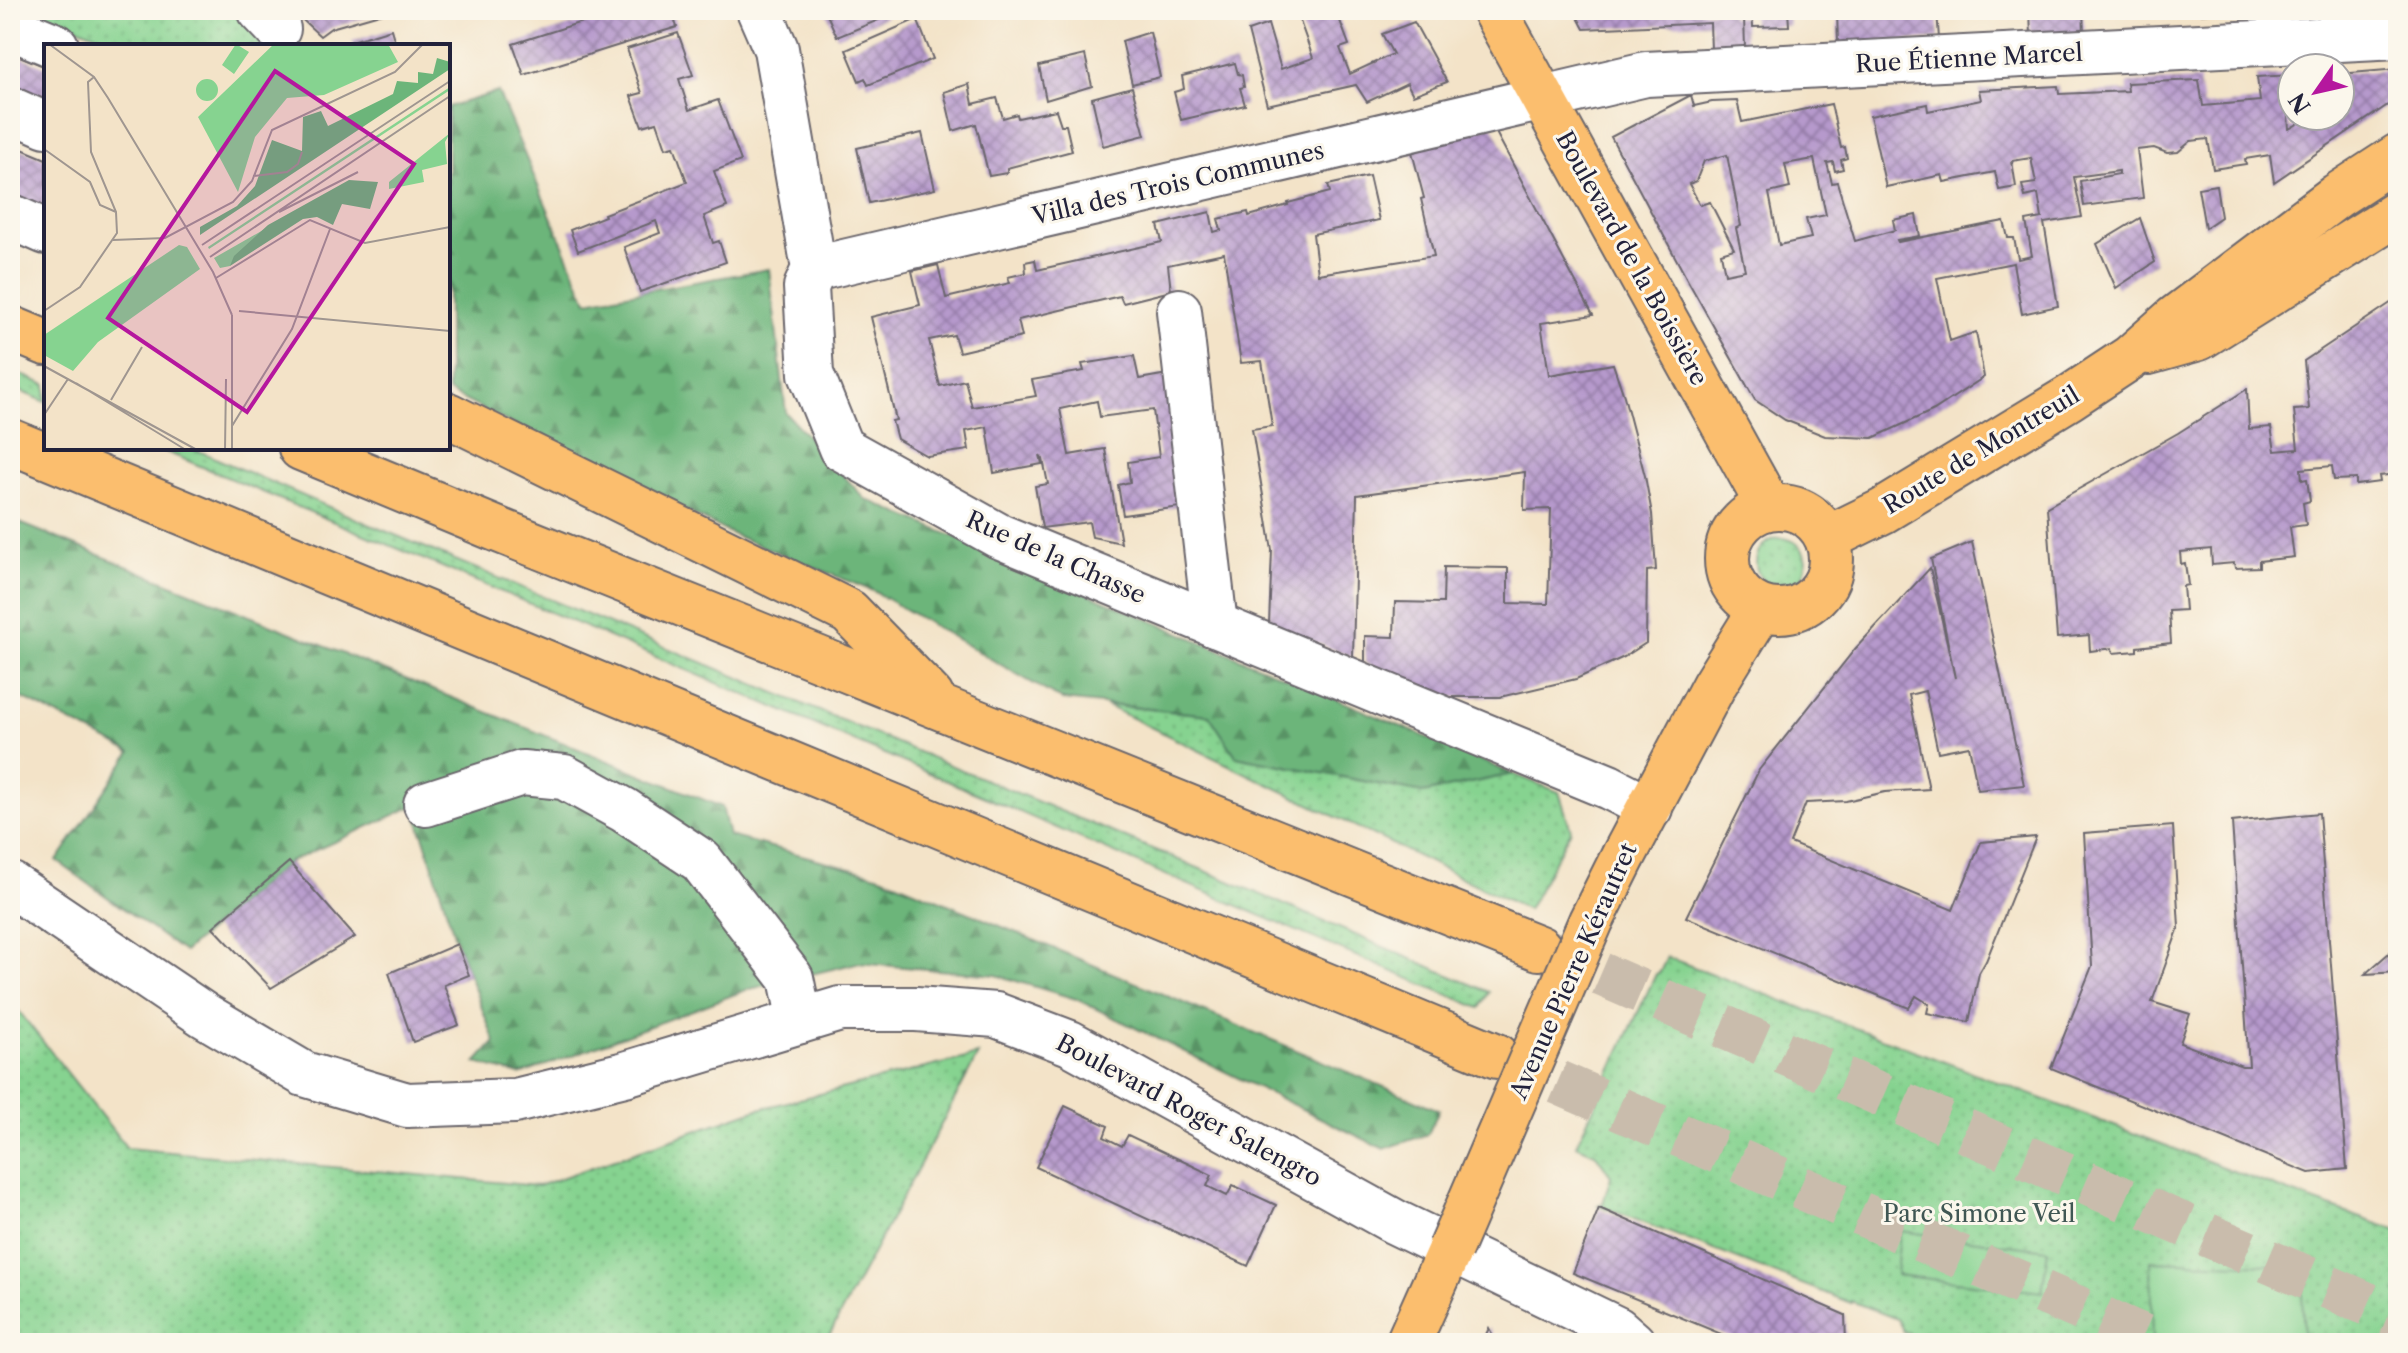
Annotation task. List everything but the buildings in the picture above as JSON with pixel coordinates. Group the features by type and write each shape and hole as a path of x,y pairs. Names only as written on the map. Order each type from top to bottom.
{"main road":[{"name":"Boulevard de la Boissière","path":"1494,10 1769,507"},
{"name":"Route de Montreuil","path":"1828,538 1883,511 2131,357 2175,318 2338,195 2398,156"},
{"name":"Route de Montreuil","path":"2131,357 2199,338 2398,213"},
{"path":"10,328 44,342"},
{"path":"450,416 849,612 944,709"},
{"path":"10,441 1497,1056"},
{"path":"306,450 1539,948"},
{"path":"1769,507 1787,507 1804,512 1819,523 1828,538 1832,563 1825,586 1809,603 1786,612 1761,609 1742,596 1729,576 1726,552 1735,530 1751,514 1769,507"},
{"name":"Avenue Pierre Kérautret","path":"1408,1343 1591,921 1714,685 1761,609"}],"street":[{"name":"Rue de la Chasse","path":"759,10 776,49 814,269 806,287 811,374 841,448 999,536 1609,787 1650,808"},
{"path":"10,27 51,44"},
{"name":"Rue Étienne Marcel","path":"1543,98 1646,74 2398,36"},
{"name":"Villa des Trois Communes","path":"814,269 1543,98"},
{"path":"10,109 44,124"},
{"path":"10,216 44,231"},
{"path":"1179,311 1215,625"},
{"path":"426,804 522,773 564,777 624,810 701,861 791,978 800,1021"},
{"name":"Boulevard Roger Salengro","path":"10,884 204,1015 304,1074 407,1105 515,1101 625,1074 840,1009 916,1009 996,1015 1070,1043 1395,1222 1617,1329 1633,1343"},
{"name":"Boulevard Roger Salengro","path":"10,912 206,1042 294,1092 401,1126 516,1129 649,1097 730,1042"}],"green space":[{"path":"33,10 231,10 264,44 121,44"},
{"path":"498,92 587,301 769,269 786,413 865,499 1513,774 1423,793 1236,756 1209,715 1062,700 873,591 734,535 450,393 450,106"},
{"path":"10,370 44,384 44,401 10,387"},
{"path":"162,450 197,450 1489,992 1480,1008"},
{"path":"10,519 722,807 729,836 881,876 1439,1110 1428,1134 1384,1149 1076,999 996,975 857,963 746,990 520,1075 476,1063 495,1042 457,944 414,806 289,862 184,952 57,861 131,752 10,692"},
{"path":"1781,538 1798,546 1806,563 1798,580 1781,588 1764,580 1756,563 1764,546"},
{"path":"1105,705 1210,715 1237,756 1423,793 1513,774 1559,792 1571,830 1528,910"},
{"name":"Parc Simone Veil","path":"1667,957 2398,1231 2398,1343 1930,1343 1904,1332 1897,1319 1598,1205 1603,1203 1611,1176 1595,1153 1576,1145 1656,974"},
{"path":"10,1000 127,1148 538,1186 755,1110 978,1055 825,1343 10,1343"},
{"path":"1900,1231 2048,1250 2042,1292 1896,1275"},
{"path":"2151,1261 2301,1266 2304,1343 2153,1341"}],"tunnel":[{"path":"1540,948 2398,1317"},
{"path":"1497,1056 2159,1343"}]}
